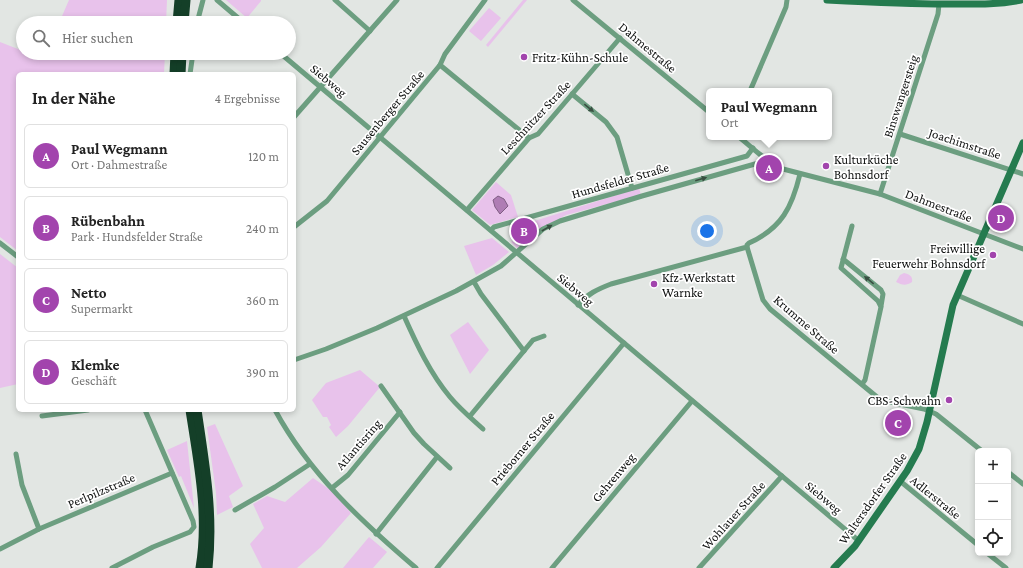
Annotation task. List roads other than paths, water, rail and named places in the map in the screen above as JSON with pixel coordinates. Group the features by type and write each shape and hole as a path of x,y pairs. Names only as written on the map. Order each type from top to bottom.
{"highway":[{"path":"178,16 179,0"},
{"path":"185,16 186,0"},
{"path":"174,72 175,60"},
{"path":"181,72 182,60"},
{"path":"190,412 203,513 203,540 200,568"},
{"path":"197,412 207,472 210,513 208,568"}],"street":[{"path":"199,16 202,0"},
{"path":"217,0 236,16"},
{"path":"335,0 370,31"},
{"path":"296,115 398,0"},
{"name":"Sausenberger Straße","path":"296,225 327,201 440,65 445,54 484,0"},
{"name":"Dahmestraße","path":"573,0 706,110"},
{"path":"751,88 786,7 787,0"},
{"path":"827,0 991,4 1021,0"},
{"name":"Binswangersteig","path":"880,194 938,14 935,3"},
{"name":"Leschnitzer Straße","path":"467,210 529,138 538,134 620,38"},
{"path":"190,72 191,60"},
{"name":"Siebweg","path":"288,60 859,541"},
{"path":"440,65 529,138"},
{"path":"572,94 606,122 617,137 632,188"},
{"name":"Joachimstraße","path":"900,134 1023,174"},
{"name":"Dahmestraße","path":"743,140 777,166 800,174 880,194 1023,249"},
{"name":"Waltersdorfer Straße","path":"834,568 859,541 900,481 919,449 923,439 950,318 957,295 1023,143"},
{"name":"Hundsfelder Straße","path":"491,230 747,156 753,148"},
{"name":"Hundsfelder Straße","path":"296,359 346,341 404,316 474,282 501,266 543,229 570,217 762,162 765,158"},
{"path":"578,305 594,292 611,284 747,247 749,243 770,230 784,217 792,202 800,174"},
{"path":"852,226 841,268 878,300 881,307"},
{"path":"0,244 16,256"},
{"name":"Krumme Straße","path":"747,247 763,300 767,306 880,399 936,414 978,448"},
{"path":"843,259 882,290 883,294 865,380 862,384"},
{"path":"474,282 481,294 524,351"},
{"path":"957,295 1023,324"},
{"path":"404,316 428,366 451,398 483,429"},
{"path":"470,416 533,340 544,336"},
{"name":"Prieborner Straße","path":"437,568 624,343"},
{"path":"381,386 419,439 450,468"},
{"name":"Gehrenweg","path":"552,568 692,401"},
{"path":"42,416 73,412"},
{"path":"112,568 153,547 190,532 194,527 193,521 146,412"},
{"path":"275,412 310,464 360,520 416,568"},
{"name":"Atlantisring","path":"332,488 348,475 400,412"},
{"path":"16,454 22,485 39,529"},
{"path":"376,534 437,457"},
{"path":"235,510 310,464"},
{"name":"Perlpilzstraße","path":"0,549 39,529 172,473"},
{"path":"1011,474 1023,484"},
{"name":"Wohlauer Straße","path":"699,568 782,476"},
{"name":"Adlerstraße","path":"900,481 975,543"},
{"path":"992,556 1006,568"}],"place":[{"name":"Fritz-Kühn-Schule","path":"524,57"},
{"name":"Kulturküche Bohnsdorf","path":"826,166"},
{"name":"Paul Wegmann","path":"769,168"},
{"name":"Klemke","path":"1001,218"},
{"name":"Rübenbahn","path":"524,231"},
{"name":"Freiwillige Feuerwehr Bohnsdorf","path":"993,255"},
{"name":"Kfz-Werkstatt Warnke","path":"654,284"},
{"name":"CBS-Schwahn","path":"949,400"},
{"name":"Netto","path":"898,423"}]}
